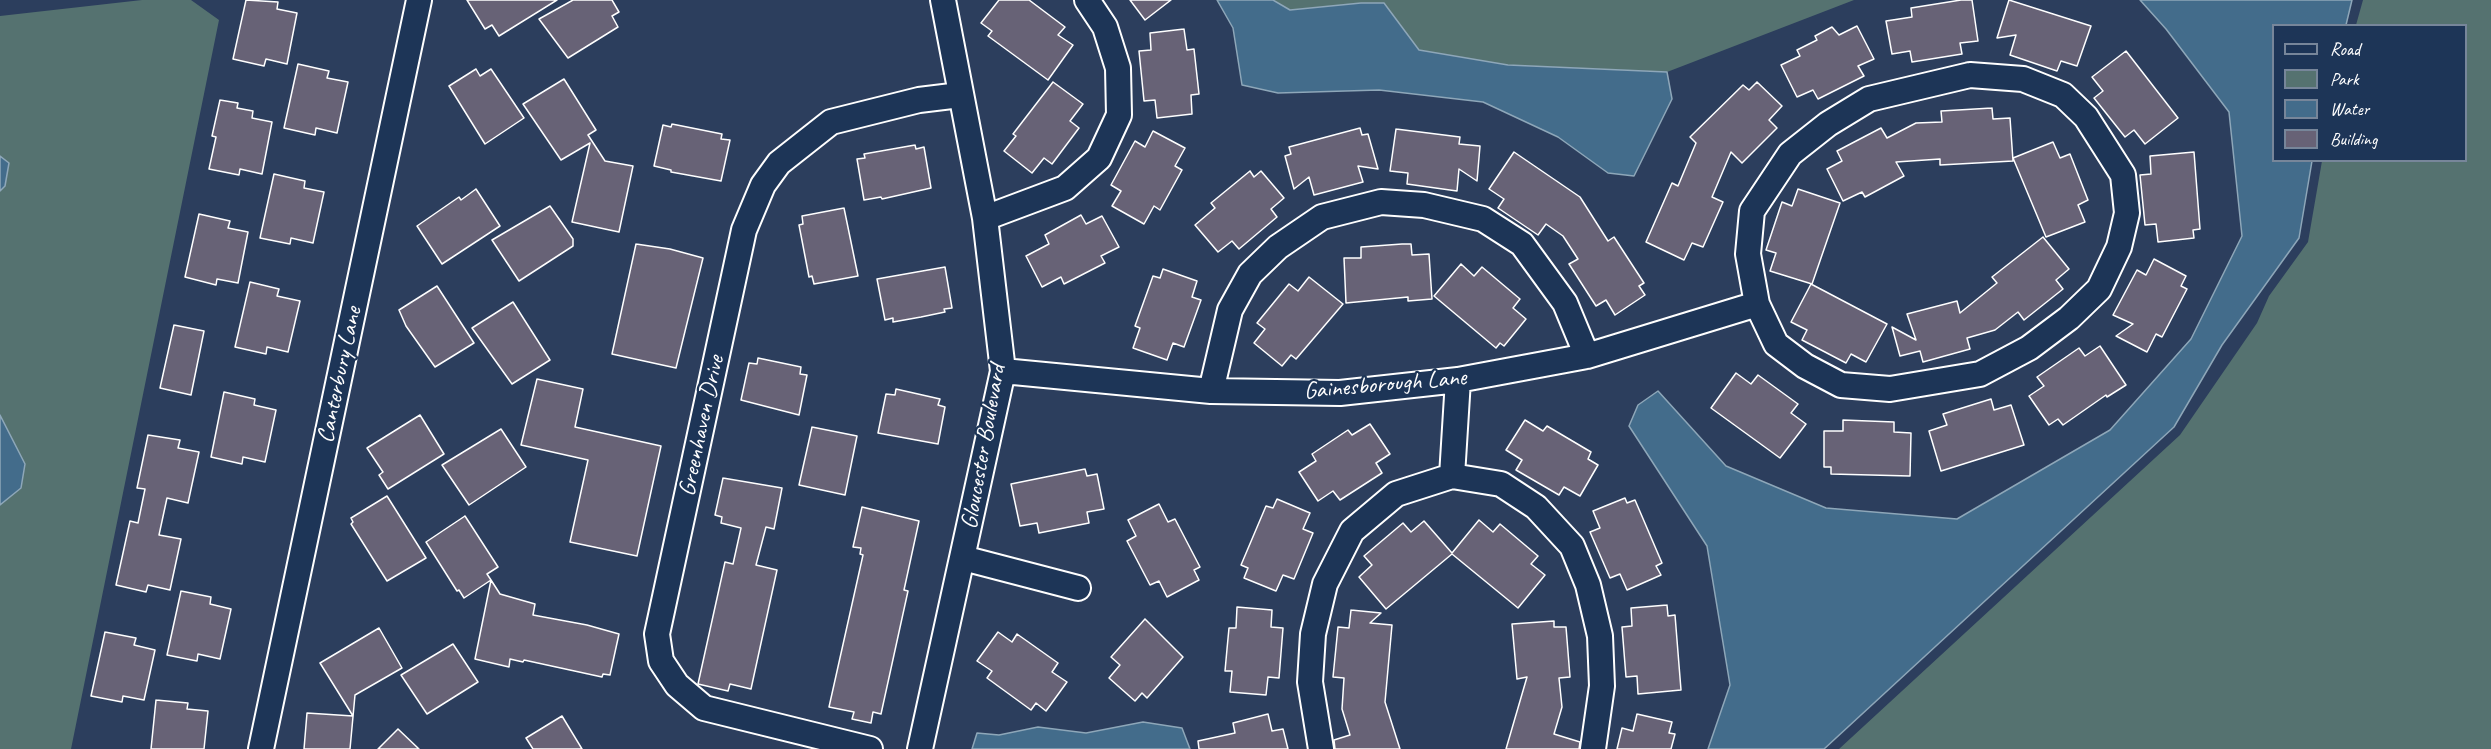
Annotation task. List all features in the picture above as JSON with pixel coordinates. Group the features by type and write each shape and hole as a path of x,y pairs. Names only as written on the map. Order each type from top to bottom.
{"street":[{"name":"Canterbury Lane","path":"261,749 419,0"},
{"name":"Gloucester Boulevard","path":"920,749 1003,371 985,218 943,0"},
{"path":"985,218 1065,188 1099,158 1119,115 1118,68 1105,27 1087,0"},
{"path":"1970,75 2023,79 2062,95 2086,117 2122,175 2127,213 2119,247 2099,289 2030,348 1980,374 1890,389 1841,385 1805,366 1776,344 1757,304 1748,254 1752,211 1790,154 1828,124 1869,99 1970,75"},
{"name":"Greenhaven Drive","path":"870,749 704,708 677,685 661,661 657,634 744,230 763,184 779,163 831,122 919,100 960,95"},
{"path":"1211,391 1230,310 1250,274 1278,247 1322,217 1381,202 1424,205 1483,219 1521,244 1566,303 1587,356"},
{"name":"Gainesborough Lane","path":"1003,371 1211,391 1340,393 1458,380 1587,356 1757,304"},
{"path":"1452,476 1458,380"},
{"path":"1321,749 1310,682 1313,634 1325,584 1352,531 1396,494 1452,476 1501,484 1536,507 1572,546 1588,585 1600,636 1602,686 1593,749"},
{"path":"963,558 1078,588"}],"green space":[{"path":"142,0 191,0 219,20 71,749 0,749 0,16"},
{"path":"1273,0 1854,0 1667,72 1508,65 1419,50 1384,3 1290,10"},
{"path":"2363,0 2491,0 2491,749 1839,749 2180,435 2257,323 2269,296 2308,242 2322,162 2467,162 2467,24 2356,24"}],"water":[{"path":"1217,0 1273,0 1290,10 1384,3 1419,50 1508,65 1667,72 1672,99 1634,176 1608,173 1558,137 1483,102 1379,90 1278,93 1242,85 1233,28"},
{"path":"2140,0 2352,0 2346,24 2272,24 2272,162 2312,162 2299,238 2222,345 2174,427 1824,749 1708,749 1730,685 1707,546 1629,426 1638,405 1658,391 1726,466 1826,508 1957,519 2110,430 2191,339 2242,236 2229,112 2166,29"},
{"path":"0,156 9,163 5,186 0,191"},
{"path":"0,415 25,464 21,488 0,505"},
{"path":"1143,722 1182,728 1190,749 972,749 977,733 999,735 1038,727 1086,733"}],"building":[{"path":"246,0 278,2 277,9 297,13 287,64 266,59 264,66 233,59"},
{"path":"467,0 557,0 499,36 492,25 485,29"},
{"path":"573,0 612,0 619,12 612,16 618,27 568,58 539,19"},
{"path":"999,0 1029,0 1065,27 1058,35 1073,45 1048,80 988,36 992,31 981,23"},
{"path":"1130,0 1171,0 1145,20"},
{"path":"1972,0 1978,41 1960,43 1962,54 1912,62 1910,51 1892,54 1886,21 1912,17 1911,8"},
{"path":"2009,0 2091,26 2077,66 2061,61 2057,71 2010,55 2016,35 1997,38"},
{"path":"1857,26 1874,59 1858,66 1864,76 1818,99 1813,90 1797,97 1781,65 1800,56 1797,50 1817,40 1815,36 1832,27 1839,35"},
{"path":"1184,29 1187,50 1194,49 1199,94 1191,95 1192,114 1157,118 1155,100 1144,101 1139,51 1151,50 1150,33"},
{"path":"2126,51 2178,118 2145,144 2134,130 2125,137 2094,98 2103,91 2092,77"},
{"path":"298,64 329,71 327,78 348,82 337,133 316,128 315,135 284,128"},
{"path":"476,69 480,76 491,69 524,118 485,144 449,86"},
{"path":"564,79 596,130 588,135 605,161 633,166 619,232 572,222 590,143 561,160 523,104"},
{"path":"1053,82 1083,104 1070,121 1079,128 1052,164 1044,158 1032,173 1004,151 1016,136 1013,134"},
{"path":"1757,82 1782,106 1769,120 1777,128 1742,163 1731,152 1712,197 1723,202 1703,247 1692,243 1684,260 1646,242 1672,183 1678,186 1696,143 1690,137 1743,85 1749,90"},
{"path":"220,100 238,103 237,108 253,111 252,118 272,122 262,174 240,169 239,175 209,169 216,137 212,136"},
{"path":"1992,108 1993,119 2010,118 2013,161 1940,165 1940,159 1896,162 1904,176 1865,197 1862,192 1843,201 1827,169 1842,161 1837,151 1881,128 1887,138 1916,123 1942,122 1941,111"},
{"path":"672,124 722,134 721,139 730,140 721,181 671,172 671,170 654,166 663,125 671,127"},
{"path":"1360,128 1362,135 1368,134 1378,169 1358,166 1363,182 1314,195 1309,177 1294,189 1285,156 1291,154 1289,147"},
{"path":"1396,129 1460,137 1459,144 1480,146 1477,181 1459,169 1457,191 1407,184 1408,173 1390,171"},
{"path":"1153,131 1185,148 1175,166 1182,170 1160,210 1154,206 1144,224 1112,206 1121,191 1111,185 1135,141 1145,147"},
{"path":"2053,142 2060,158 2070,154 2088,200 2078,205 2085,222 2046,237 2013,158"},
{"path":"915,145 916,149 924,147 931,188 882,199 881,197 864,200 857,159 865,158 864,154"},
{"path":"1514,152 1580,197 1608,241 1614,237 1644,283 1639,286 1645,295 1615,315 1606,300 1596,306 1569,264 1578,259 1563,236 1546,224 1538,235 1498,208 1504,199 1489,189"},
{"path":"2194,152 2200,229 2193,230 2194,238 2158,242 2156,224 2145,225 2140,175 2151,174 2150,156"},
{"path":"1250,171 1254,177 1261,171 1284,198 1271,209 1277,217 1239,249 1232,241 1218,252 1195,225 1215,208 1211,203"},
{"path":"274,174 305,181 304,188 324,192 313,243 291,238 290,244 260,238"},
{"path":"476,189 500,226 442,264 417,226 459,197 461,200"},
{"path":"1798,189 1840,203 1812,284 1770,271 1776,253 1766,250 1782,202 1792,206"},
{"path":"550,206 573,239 573,246 519,281 492,240"},
{"path":"844,208 858,276 814,284 812,276 809,277 799,225 803,224 802,216"},
{"path":"199,214 230,221 228,228 248,232 238,283 217,279 216,285 185,277"},
{"path":"1081,215 1086,224 1102,216 1119,247 1101,256 1105,263 1064,284 1061,277 1042,287 1026,256 1049,244 1045,235"},
{"path":"2043,237 2069,269 2056,280 2063,289 2024,320 2018,312 1995,330 1967,338 1970,349 1923,362 1920,351 1900,356 1892,327 1916,340 1907,314 1957,301 1960,313 1997,283 1992,277"},
{"path":"636,244 670,249 703,258 676,368 612,354"},
{"path":"1411,244 1412,255 1429,254 1432,299 1408,301 1408,297 1346,303 1344,258 1361,258 1361,247"},
{"path":"2154,259 2186,276 2181,286 2187,289 2162,337 2156,334 2147,352 2116,336 2133,324 2113,315 2137,270 2146,275"},
{"path":"1461,264 1474,276 1482,267 1520,299 1513,308 1526,319 1504,346 1500,343 1496,348 1434,296"},
{"path":"945,267 952,308 944,309 945,312 921,317 893,322 893,318 885,320 877,279"},
{"path":"1163,269 1197,281 1192,297 1201,300 1184,347 1173,343 1167,360 1133,348 1140,328 1135,326 1153,276 1160,278"},
{"path":"1309,277 1343,304 1296,359 1291,355 1282,366 1254,343 1265,329 1257,323 1289,284 1298,291"},
{"path":"250,282 279,289 277,296 300,301 288,352 267,347 266,354 235,347"},
{"path":"1811,284 1887,324 1866,362 1851,354 1846,363 1802,340 1807,330 1791,322"},
{"path":"437,286 474,343 435,367 406,326 399,310"},
{"path":"513,302 550,360 512,384 472,328"},
{"path":"174,325 204,331 191,395 160,388"},
{"path":"2100,346 2126,385 2107,397 2106,395 2063,425 2058,419 2049,425 2029,396 2044,386 2037,377 2079,348 2085,356"},
{"path":"758,358 801,367 800,374 807,375 799,415 741,400 749,363 757,364"},
{"path":"1736,373 1751,384 1758,375 1798,404 1791,413 1806,424 1780,458 1711,408"},
{"path":"537,379 583,389 575,427 661,446 637,556 570,542 588,460 521,445"},
{"path":"896,389 940,399 938,405 945,407 938,444 878,433 886,394 895,395"},
{"path":"224,392 255,399 254,405 276,410 265,462 243,457 242,464 211,457"},
{"path":"1991,399 1994,410 2011,405 2024,445 1941,471 1929,431 1947,425 1943,414"},
{"path":"420,415 444,454 388,489 379,475 383,472 367,448"},
{"path":"1525,420 1543,431 1547,426 1591,452 1588,459 1598,465 1580,496 1564,487 1559,495 1516,470 1522,460 1506,450"},
{"path":"1843,420 1894,422 1894,432 1911,433 1910,476 1831,474 1831,467 1824,467 1824,431 1843,431"},
{"path":"1370,424 1390,454 1376,463 1382,473 1340,500 1333,491 1318,501 1299,472 1316,461 1312,454 1348,430 1352,435"},
{"path":"812,427 857,436 845,495 799,485"},
{"path":"501,429 526,467 469,505 442,465"},
{"path":"148,435 180,440 178,448 199,452 188,503 167,498 159,535 181,539 170,590 148,585 146,592 116,585 130,521 138,523 145,489 137,488"},
{"path":"1085,469 1087,476 1097,474 1104,509 1087,512 1089,523 1039,533 1037,523 1020,526 1011,484"},
{"path":"723,478 782,488 774,529 766,527 756,565 777,570 751,689 730,684 728,691 698,684 725,562 733,564 741,528 721,523 722,517 715,515"},
{"path":"387,496 426,558 387,581 351,524 353,522 351,518"},
{"path":"1625,498 1627,503 1635,500 1662,563 1656,566 1661,575 1627,590 1620,574 1610,578 1590,532 1600,528 1593,511"},
{"path":"1277,499 1310,513 1303,529 1313,533 1294,579 1283,575 1276,591 1244,578 1248,568 1241,565 1266,506 1273,508"},
{"path":"1159,504 1168,522 1175,519 1200,567 1194,570 1199,580 1167,597 1159,581 1150,585 1127,541 1136,536 1128,520"},
{"path":"862,507 919,521 904,590 908,591 881,714 873,712 871,723 852,719 854,712 829,707 863,555 860,554 861,548 853,547"},
{"path":"465,516 498,567 487,574 491,580 464,598 459,590 457,591 426,542"},
{"path":"1479,520 1493,532 1500,524 1538,556 1531,564 1545,575 1518,608 1452,554 1386,609 1359,577 1372,565 1364,556 1403,523 1411,532 1424,521 1452,553"},
{"path":"491,580 500,594 535,604 533,615 587,625 619,634 610,675 603,674 602,677 524,660 523,662 510,659 509,667 475,659"},
{"path":"181,591 211,597 210,604 231,609 220,659 198,654 197,661 167,655"},
{"path":"1667,605 1668,616 1675,615 1681,690 1638,694 1637,676 1626,677 1622,627 1632,626 1631,608"},
{"path":"1237,607 1272,610 1271,627 1283,628 1279,678 1268,677 1266,695 1230,692 1232,671 1225,671 1229,628 1236,628"},
{"path":"1351,610 1381,613 1370,623 1392,625 1385,702 1400,749 1335,749 1334,740 1350,735 1342,709 1344,678 1333,677 1338,627 1349,628"},
{"path":"1145,619 1183,657 1147,698 1142,693 1135,701 1109,678 1120,665 1111,657"},
{"path":"1554,621 1554,627 1566,627 1570,677 1559,678 1562,707 1554,734 1580,742 1579,749 1506,749 1527,677 1517,679 1512,624"},
{"path":"379,628 402,668 355,695 350,749 304,749 307,713 353,716 320,663"},
{"path":"105,632 136,638 134,645 155,650 144,700 123,696 122,702 91,696"},
{"path":"998,632 1012,642 1017,634 1058,663 1052,672 1067,682 1046,711 1036,703 1031,710 987,678 992,671 977,661"},
{"path":"453,644 478,682 427,714 401,675"},
{"path":"156,700 188,703 187,709 208,711 204,749 151,749"},
{"path":"1268,714 1272,731 1283,729 1288,749 1199,749 1198,741 1235,733 1233,723"},
{"path":"1637,714 1672,722 1669,733 1675,734 1671,749 1617,749 1622,728 1633,731"},
{"path":"562,716 582,749 533,749 526,738"},
{"path":"398,729 419,749 378,749"}]}
